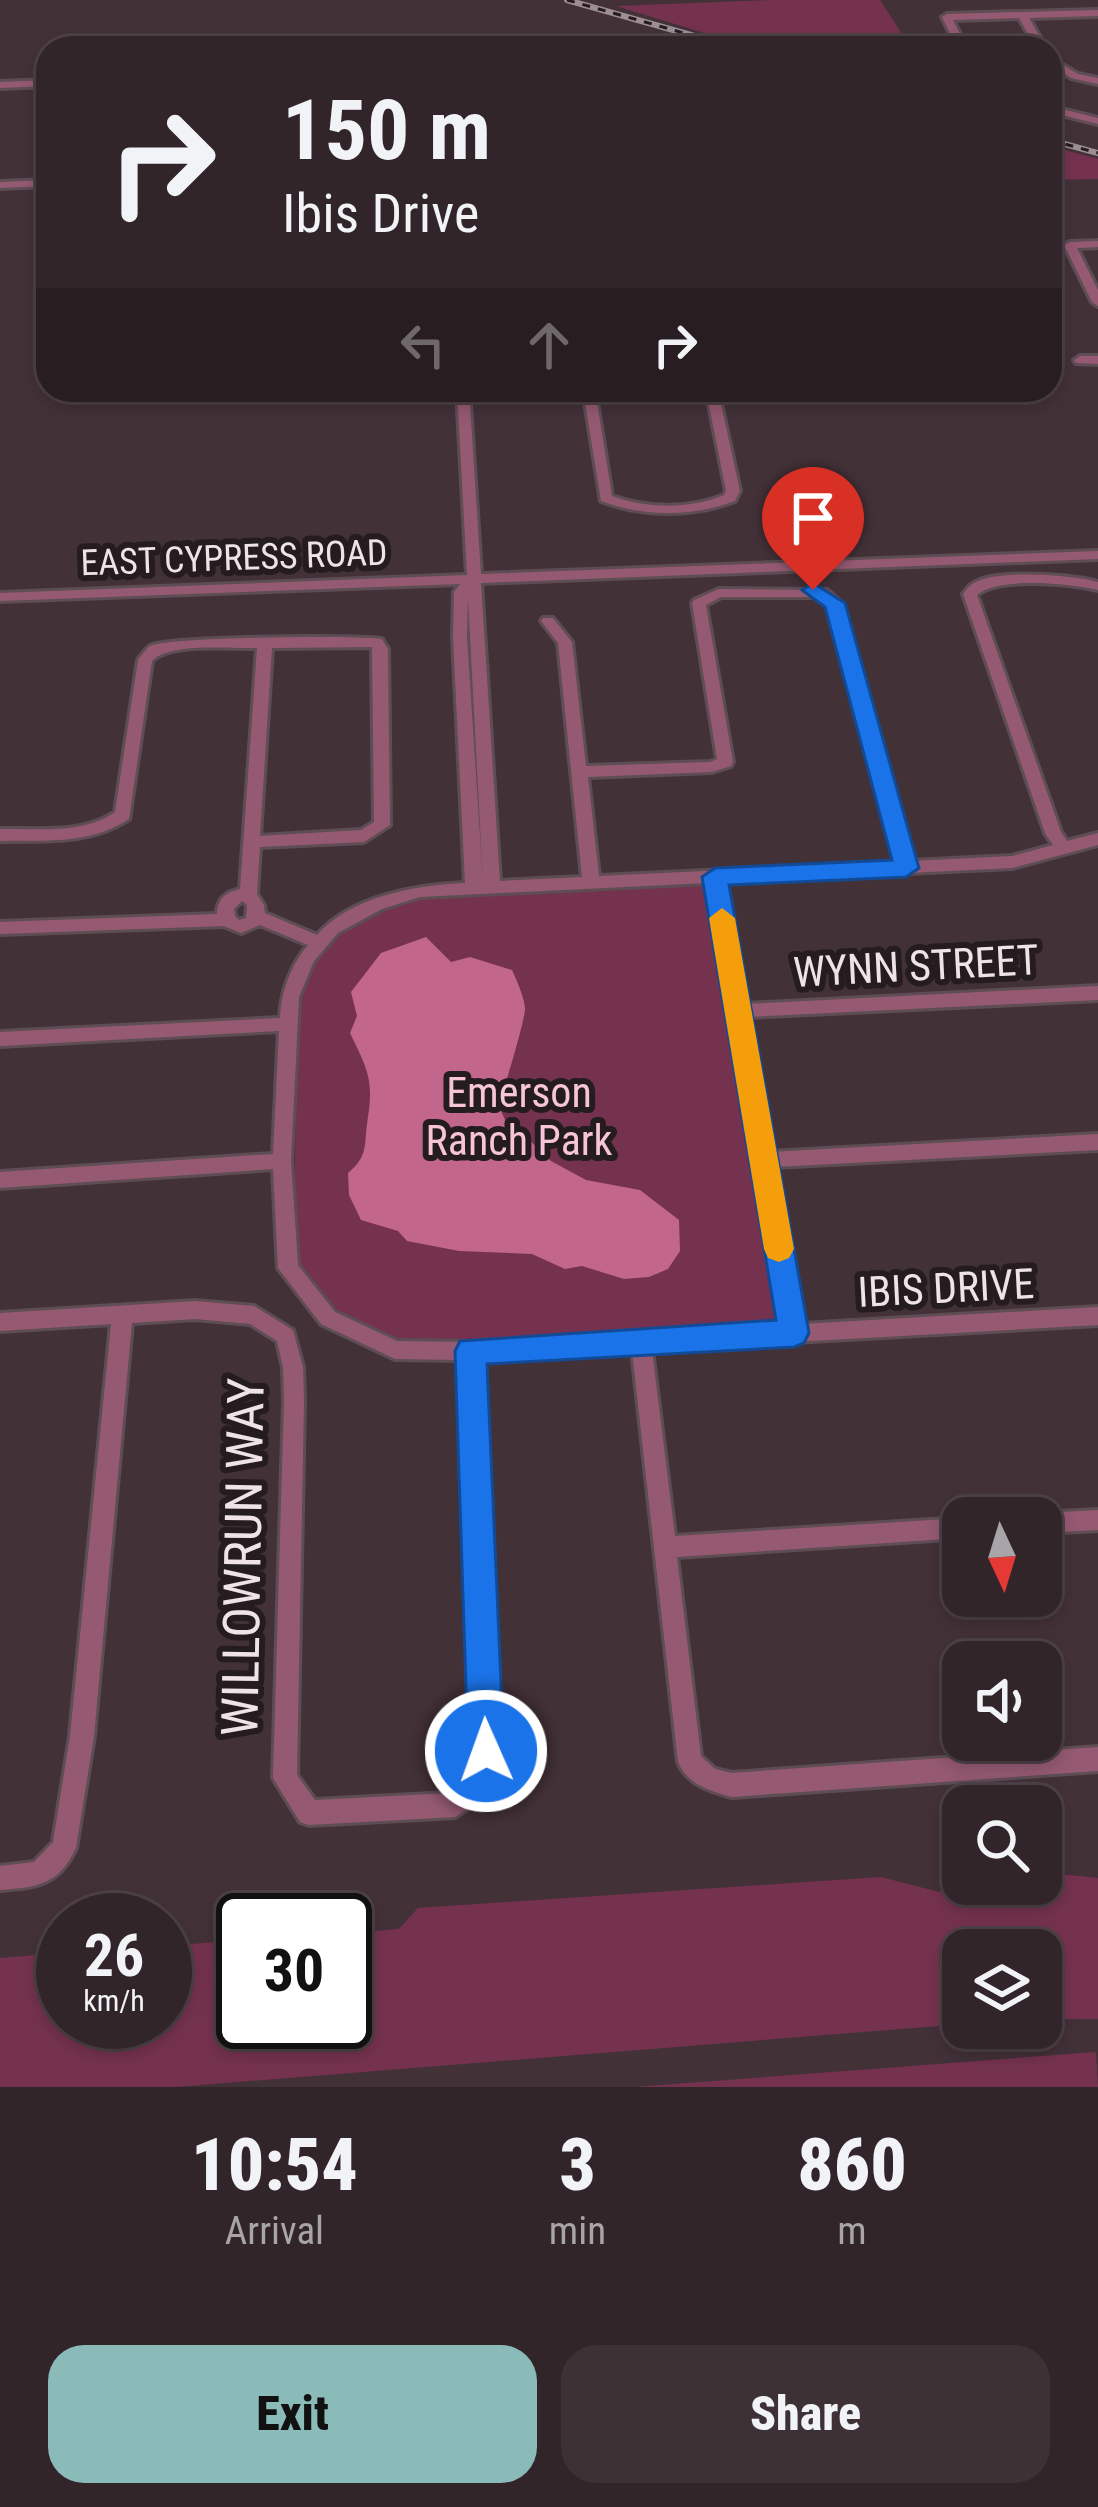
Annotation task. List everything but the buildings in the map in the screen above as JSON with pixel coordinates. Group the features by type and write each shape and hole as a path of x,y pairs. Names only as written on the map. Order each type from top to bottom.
{"street":[{"path":"956,36 947,16 1080,7 1098,13"},
{"path":"1012,12 1031,36"},
{"path":"1062,68 1098,81"},
{"path":"0,85 36,84"},
{"path":"1062,112 1098,121"},
{"path":"0,185 36,184"},
{"path":"1098,244 1070,245 1098,302"},
{"path":"1080,360 1098,360"},
{"path":"464,402 471,578 478,591 483,887"},
{"path":"591,402 606,498 628,507 711,505 730,498 733,491 714,402"},
{"name":"EAST CYPRESS ROAD","path":"471,578 494,572 1098,545"},
{"name":"EAST CYPRESS ROAD","path":"0,597 1098,555"},
{"path":"1063,848 1052,833 970,595 989,582 1071,579 1098,586"},
{"path":"580,772 712,767 725,762 699,603 719,593 822,592 835,603 906,868"},
{"path":"548,621 565,642 591,882"},
{"path":"248,898 265,642"},
{"path":"0,835 86,831 107,826 123,814 145,660 155,650 265,642 377,642 382,649 382,825 364,836 253,842"},
{"path":"0,928 225,920 241,925 257,917 320,943 332,929 376,905 418,891 1012,862 1098,839"},
{"path":"715,877 794,1333"},
{"path":"225,920 226,904 248,898 257,904 257,917"},
{"name":"IBIS DRIVE","path":"320,943 307,958 290,997 283,1161 288,1268 328,1318 395,1350 471,1351 1098,1316"},
{"name":"WYNN STREET","path":"738,1011 1098,993"},
{"path":"0,1039 288,1024"},
{"path":"764,1160 1098,1142"},
{"path":"0,1180 283,1161"},
{"name":"WILLOWRUN WAY","path":"0,1322 195,1310 254,1315 286,1336 294,1401 285,1778 309,1813 455,1805 475,1789 486,1751 471,1351"},
{"path":"0,1878 40,1874 64,1847 82,1736 122,1317"},
{"path":"641,1341 690,1762 710,1780 732,1785 1098,1759"},
{"path":"1062,1522 1098,1520"},
{"path":"663,1547 942,1529"}],"green space":[{"path":"880,0 903,36 714,36 616,6"},
{"path":"1062,149 1098,159 1098,179 1062,180"},
{"name":"Emerson Ranch Park","path":"708,885 785,1318 765,1330 394,1342 333,1309 299,1266 294,1225 297,1025 305,981 329,940 375,911 431,895"},
{"path":"1062,1874 1098,1878 1098,2019 1062,2019 1062,1929 942,1929 942,2026 176,2087 0,2087 0,1958 36,1955 36,2049 192,2049 192,1944 216,1942 216,2049 372,2049 372,1931 399,1929 418,1908 881,1877 939,1892 942,1905 1062,1905"},
{"path":"1096,2052 1098,2087 634,2087"}],"shaded area":[{"path":"426,937 451,962 470,957 512,970 525,1008 498,1105 510,1130 586,1180 640,1190 679,1220 680,1251 668,1269 624,1279 582,1266 565,1269 532,1254 459,1251 407,1241 398,1231 361,1220 349,1195 348,1173 364,1151 370,1087 350,1033 357,1016 351,992 381,953"}],"railway":[{"path":"567,0 694,36"},
{"path":"1062,143 1098,153"}],"slow traffic":[{"path":"722,918 779,1249"}],"route":[{"path":"486,1751 471,1351 794,1333 715,877 906,868 835,603 813,590"}]}
